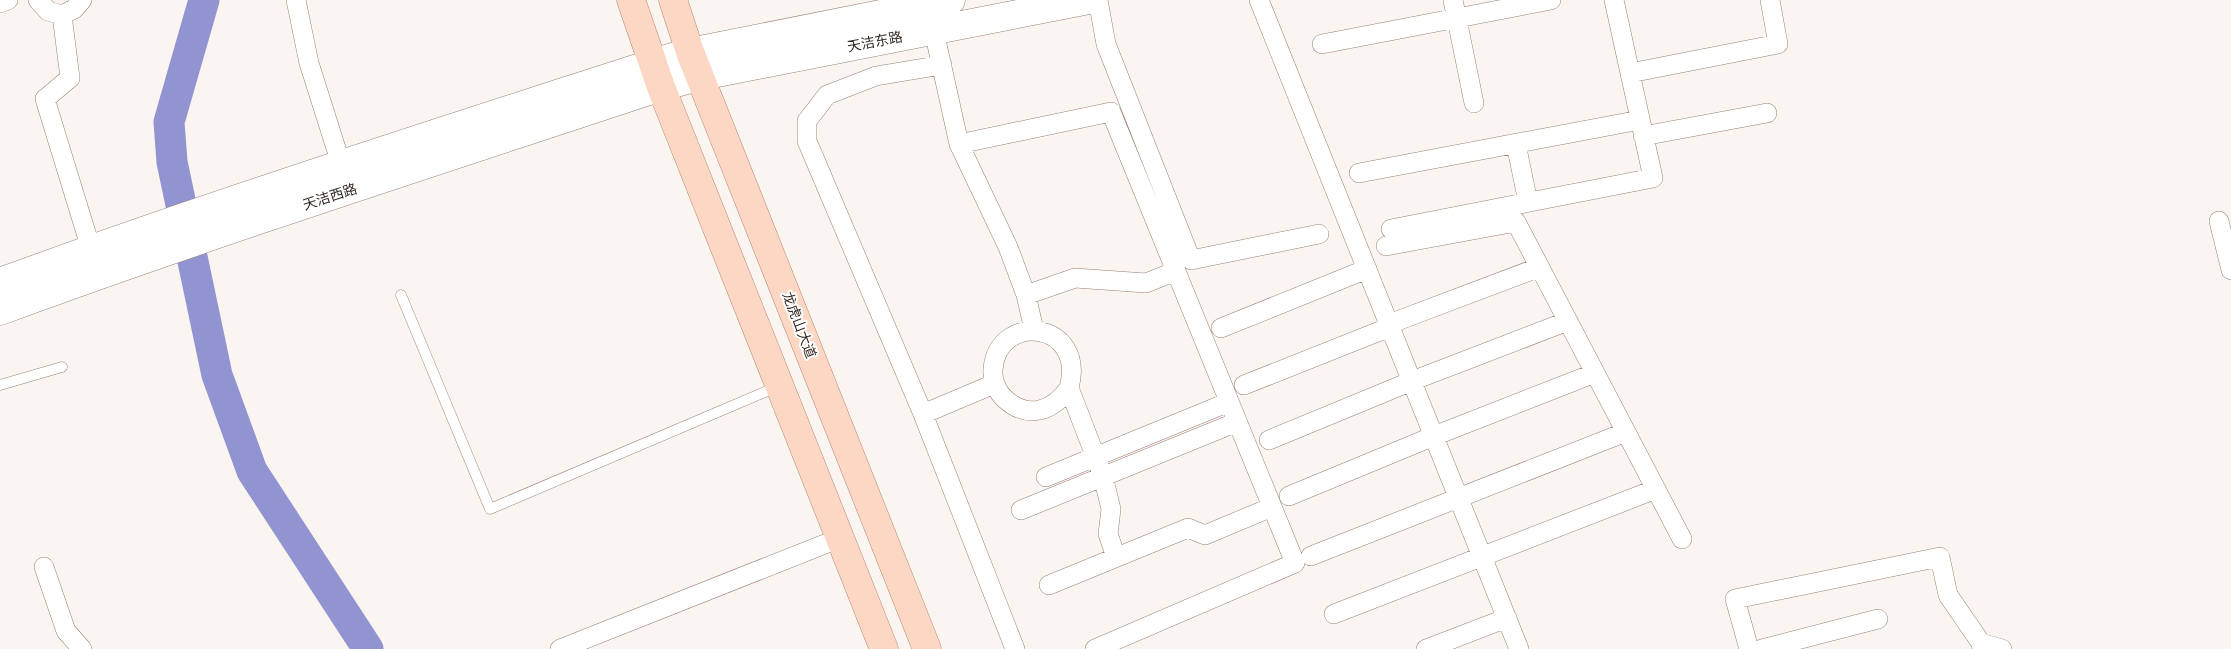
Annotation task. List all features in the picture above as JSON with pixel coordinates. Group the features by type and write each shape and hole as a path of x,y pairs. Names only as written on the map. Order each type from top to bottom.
{"main road":[{"path":"631,0 657,75 884,649"},
{"name":"龙虎山大道","path":"673,0 690,52 702,76 927,649"},
{"name":"天洁东路","path":"657,75 690,52 950,0"},
{"name":"天洁东路","path":"657,75 702,76 1089,0"},
{"name":"天洁西路","path":"96,246 341,164 657,75"},
{"name":"天洁西路","path":"0,311 106,272 278,214 657,75"},
{"path":"0,282 96,246"}],"street":[{"path":"0,3 8,0"},
{"path":"38,0 48,11 62,15 74,9 82,0"},
{"path":"296,0 309,63 341,164"},
{"path":"1098,0 1106,44 1191,260 1319,234"},
{"path":"1259,0 1519,649"},
{"path":"1322,44 1455,9 1551,0"},
{"path":"1614,0 1652,178 1528,202 1389,237 1516,222 1682,539"},
{"path":"1630,73 1778,44 1770,0"},
{"path":"1455,9 1474,103"},
{"path":"62,15 70,78 45,99 96,246"},
{"path":"934,30 959,144 1008,247 1026,295 1034,330"},
{"path":"942,65 876,76 827,95 807,121 807,141 923,414 1015,649"},
{"path":"959,144 1111,112 1294,563 1095,649"},
{"path":"1359,173 1516,144 1768,113"},
{"path":"1516,144 1528,202"},
{"path":"2219,221 2231,270"},
{"path":"1244,385 1390,325 1540,267"},
{"path":"1221,328 1367,269"},
{"path":"1026,295 1075,278 1146,283 1176,271"},
{"path":"1269,440 1412,381 1568,321"},
{"path":"1034,330 1047,333 1067,349 1072,361 1073,375 1069,388 1061,399 1050,407 1037,411 1023,410 1011,405 1001,396 994,384 993,365 1000,347 1010,338 1021,332 1034,330"},
{"path":"1289,496 1434,436 1595,373"},
{"path":"923,414 994,384"},
{"path":"1069,388 1103,476 1111,509 1108,534 1116,557"},
{"path":"1046,476 1229,402"},
{"path":"1021,510 1237,422"},
{"path":"1311,556 1626,432"},
{"path":"1334,614 1656,489"},
{"path":"1048,585 1188,528 1205,535 1272,508"},
{"path":"560,649 840,538"},
{"path":"1749,649 1735,599 1940,556 1948,595 1982,646 2002,649"},
{"path":"44,566 66,631 82,649"},
{"path":"1426,649 1507,618"},
{"path":"1762,649 1878,619"}],"lane":[{"path":"401,295 490,509 780,386"},
{"path":"0,384 62,367"}],"waterway":[{"path":"204,0 169,122 172,162 217,375 252,471 368,649"}]}
